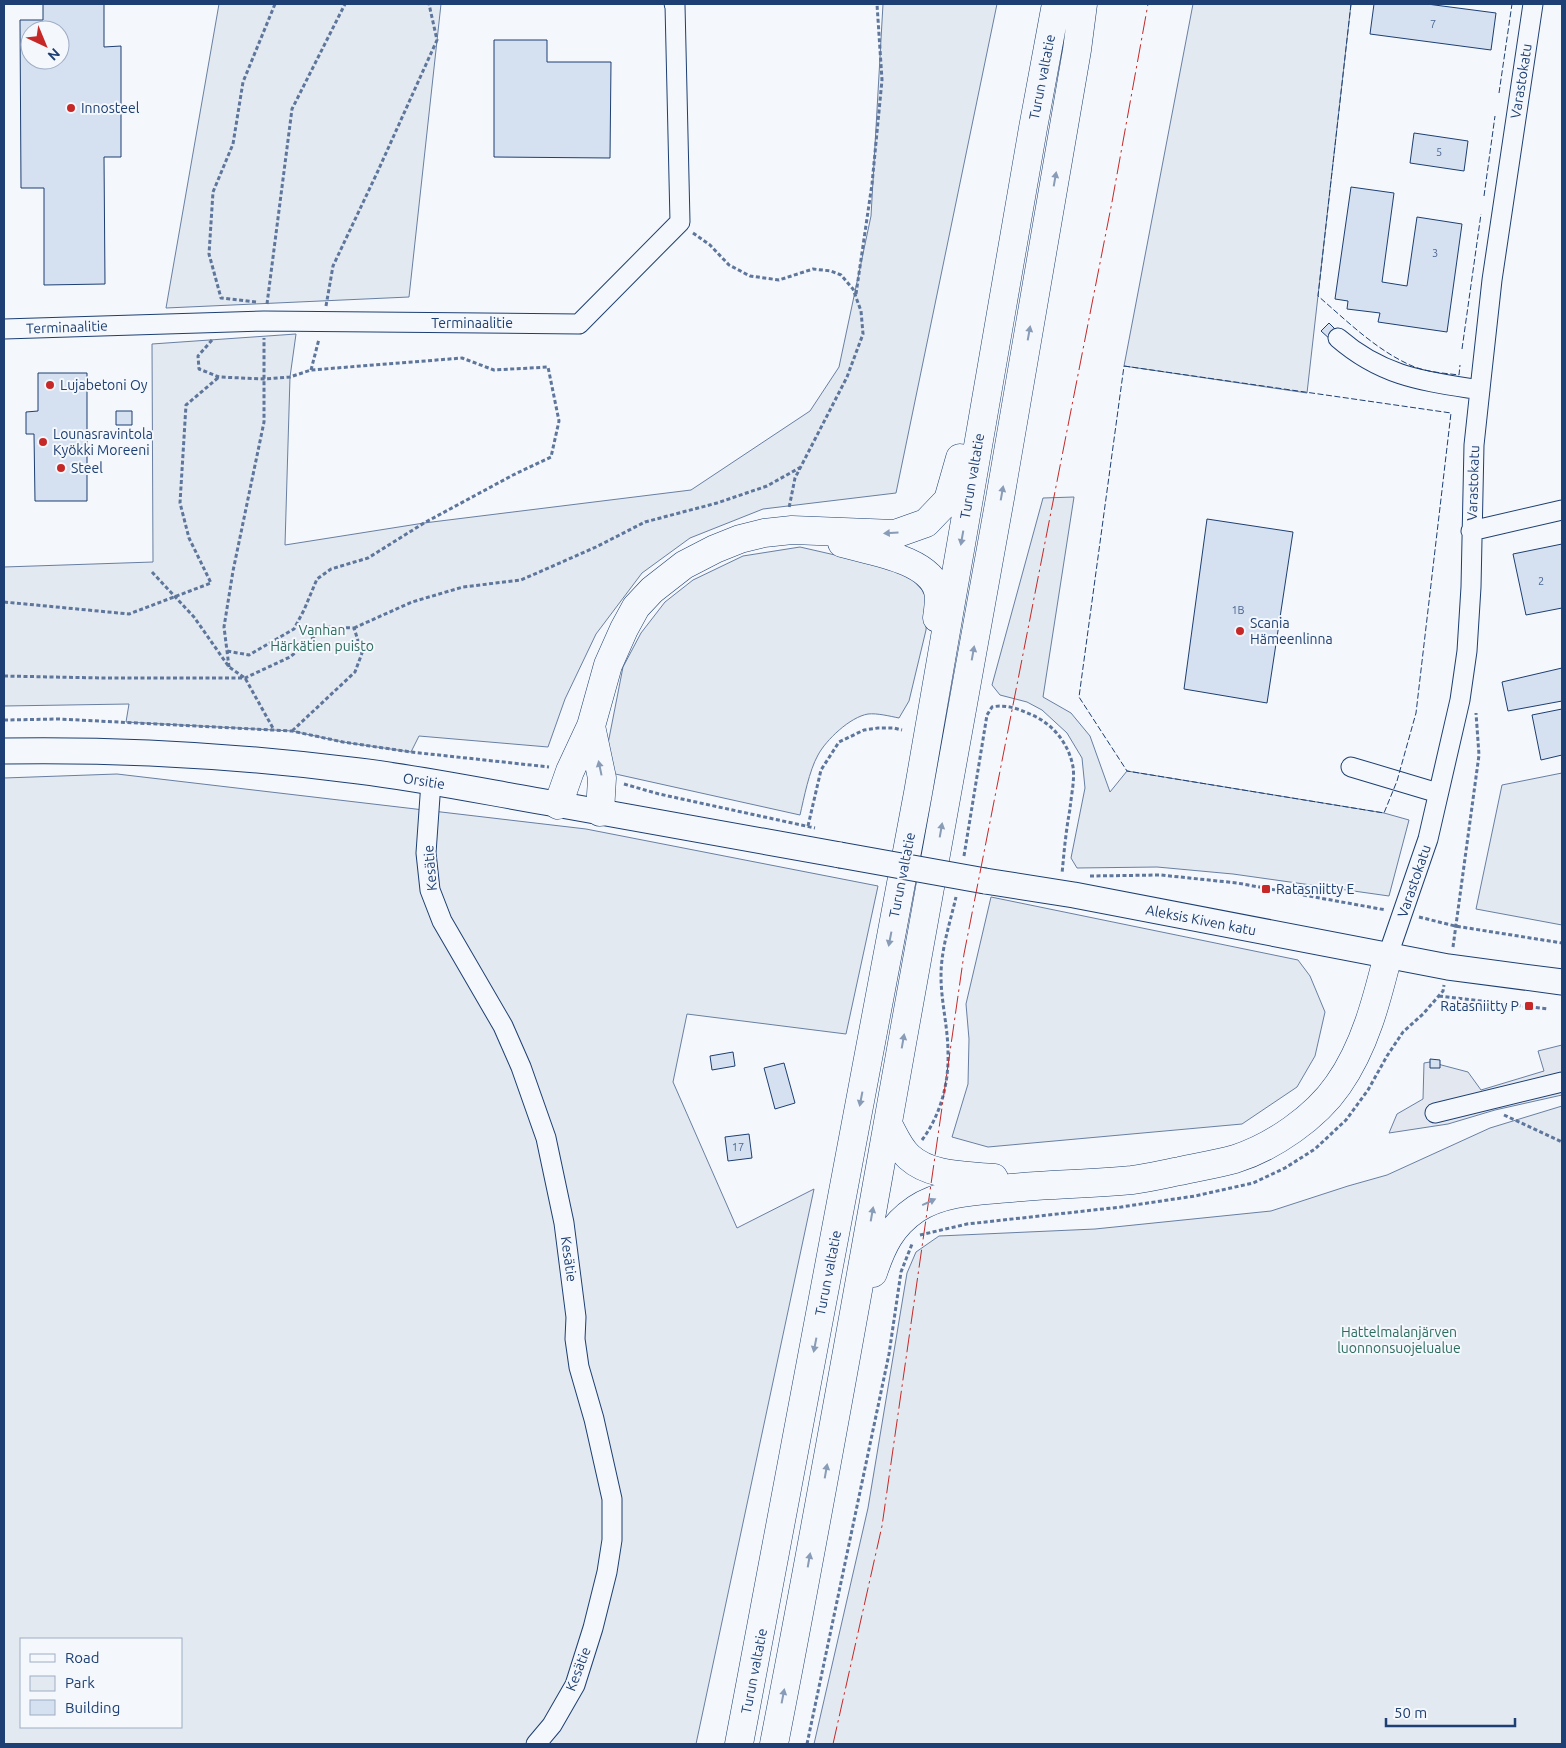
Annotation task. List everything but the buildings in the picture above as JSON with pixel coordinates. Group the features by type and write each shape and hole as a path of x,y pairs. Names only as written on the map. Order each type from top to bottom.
{"highway":[{"name":"Turun valtatie","path":"740,1744 918,793 1056,4"},
{"name":"Turun valtatie","path":"888,1124 1016,414 1083,4"},
{"path":"558,805 570,771 590,726 608,664 632,614 652,590 684,565 715,548 740,538 788,531 895,534 926,523 948,500 960,461 996,256 1019,166 1033,128"},
{"path":"788,531 915,564 933,580 938,592 937,632 930,675 918,793"},
{"path":"590,726 602,778 600,812"},
{"path":"848,1348 882,1246 903,1218 917,1208 937,1198 965,1192 1050,1184 1133,1180 1236,1158 1281,1138 1310,1116 1338,1085 1355,1054 1370,1018 1378,997 1388,955"},
{"path":"888,1124 898,1143 909,1157 935,1172 1050,1184"},
{"path":"774,1744 802,1601 888,1124"}],"main road":[{"name":"Orsitie","path":"4,751 160,752 359,771 431,782 840,855"},
{"name":"Aleksis Kiven katu","path":"840,855 1074,896 1448,967 1562,982"}],"street":[{"path":"674,4 680,222"},
{"name":"Varastokatu","path":"1388,955 1428,839 1460,700 1467,651 1474,445 1492,280 1533,4"},
{"name":"Terminaalitie","path":"4,329 227,322 579,324 680,222"},
{"path":"1338,338 1355,352 1381,367 1408,377 1480,390"},
{"path":"1471,531 1562,510"},
{"path":"1351,768 1438,793"},
{"name":"Kesätie","path":"431,782 426,853 430,890 442,921 503,1026 521,1067 546,1138 564,1223 576,1317 576,1339 580,1367 612,1499 612,1540 607,1572 594,1628 575,1685 552,1724 536,1744"},
{"path":"1435,1113 1562,1082"}],"path":[{"path":"264,303 221,298 209,254 213,192 233,144 243,82 275,4"},
{"path":"311,370 323,322 333,266 378,173 437,40 429,4"},
{"path":"856,296 872,184 882,80 877,4"},
{"path":"680,222 710,245 729,265 750,276 779,280 813,269 831,271 841,275 853,288 856,296 863,334 847,377 796,478 788,531"},
{"path":"227,322 198,356 200,369 219,377 264,379 290,377 311,370 462,358 494,370 548,367 559,421 551,456 432,519 368,558 331,569 317,579 294,630 249,655 227,651"},
{"path":"4,602 128,614 210,583 189,538 180,503 186,405 219,377"},
{"path":"4,676 245,678 290,657 326,627 354,628 412,602 463,587 521,580 596,547 645,522 717,504 759,489 801,467"},
{"path":"152,572 194,617 229,667 245,678 274,730"},
{"path":"292,731 355,672 362,653 354,628"},
{"path":"963,857 987,715 992,707 1001,705 1018,709 1041,719 1061,738 1069,754 1073,767 1073,783 1062,877 1071,876"},
{"path":"4,720 59,719 292,731 343,742 411,752 551,767 570,771"},
{"path":"808,826 821,770 839,742 864,730 878,728 902,730"},
{"path":"602,778 659,794 822,830"},
{"path":"1089,876 1161,875 1237,883 1404,913 1455,926 1562,943"},
{"path":"909,1157 929,1131 945,1085 948,1053 941,990 942,959 957,894"},
{"path":"1438,996 1548,1009"},
{"path":"1482,1102 1523,1125 1562,1142"}],"green space":[{"path":"219,4 441,4 409,297 166,308"},
{"name":"Vanhan Härkätien puisto","path":"883,4 997,4 896,493 763,509 690,538 642,573 596,634 565,699 548,747 419,736 411,752 343,742 292,731 126,722 129,704 4,706 4,567 153,562 152,344 296,334 290,377 285,545 424,523 691,490 810,411 839,367 871,216"},
{"path":"1193,4 1351,4 1307,393 1124,366"},
{"path":"1074,497 1043,697 1071,713 1090,736 1110,792 1127,771 1384,813 1409,820 1389,896 1233,874 1157,867 1077,868 1071,858 1085,788 1082,758 1067,733 1042,710 1027,702 1000,695 992,685 1043,498"},
{"path":"800,547 905,571 922,590 928,602 926,630 909,701 899,718 868,714 846,724 833,736 815,761 800,815 611,773 605,759 623,667 641,633 665,602 693,580 743,556"},
{"path":"1562,773 1562,925 1476,909 1502,785"},
{"path":"117,774 586,829 878,886 846,1034 687,1014 673,1082 737,1228 814,1189 696,1744 4,1744 4,778"},
{"path":"991,897 1298,960 1310,976 1325,1012 1315,1056 1297,1087 1242,1124 988,1147 952,1137 968,1084 969,1039 966,1004"},
{"name":"Hattelmalanjärven luonnonsuojelualue","path":"1562,1106 1562,1744 814,1744 868,1508 907,1273 916,1252 939,1236 1095,1229 1271,1211 1387,1175 1490,1128"}],"shaded area":[{"path":"1562,1045 1562,1095 1495,1110 1448,1124 1389,1133 1397,1114 1423,1099 1424,1063 1430,1062 1468,1072 1481,1090 1544,1071 1538,1051"}],"fence":[{"path":"1351,4 1318,296 1373,343 1410,365 1428,371 1459,375 1460,365"},
{"path":"1499,93 1512,4"},
{"path":"1484,196 1495,116"},
{"path":"1462,349 1481,214"},
{"path":"1124,366 1451,413 1416,713 1397,781 1384,813 1127,771 1079,697 1124,366"}],"power":[{"path":"833,1744 882,1526 964,954 1112,202 1148,4"}],"place":[{"name":"Innosteel","path":"71,108"},
{"name":"Lujabetoni Oy","path":"50,385"},
{"name":"Lounasravintola Kyökki Moreeni","path":"43,442"},
{"name":"Steel","path":"61,468"},
{"name":"Scania Hämeenlinna","path":"1240,631"},
{"name":"Ratasniitty E","path":"1266,889"},
{"name":"Ratasniitty P","path":"1529,1006"}]}
